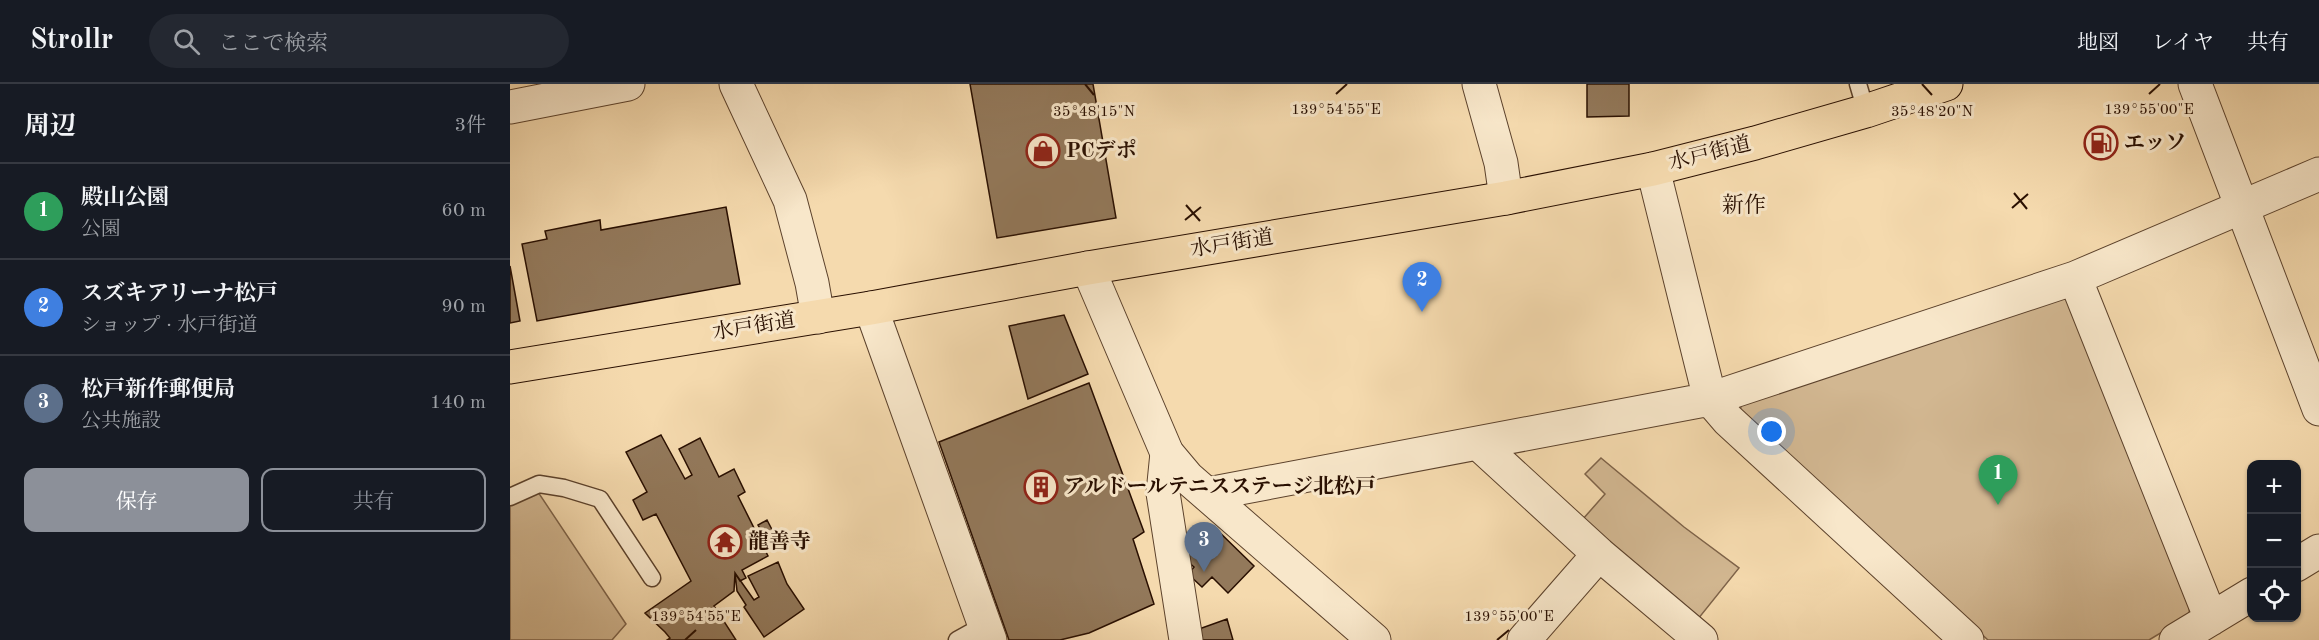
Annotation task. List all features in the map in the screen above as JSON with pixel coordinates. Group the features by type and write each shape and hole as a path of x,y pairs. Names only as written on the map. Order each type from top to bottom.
{"highway":[{"name":"水戸街道","path":"510,366 818,317 1088,268 1506,198 1653,169 1862,98 1946,84"}],"street":[{"path":"510,107 628,84"},
{"path":"736,84 790,200 812,283 818,317"},
{"path":"1479,84 1501,163 1506,198"},
{"path":"2195,84 2319,409"},
{"path":"1653,169 1710,399 1728,420 1967,640"},
{"path":"1208,494 1710,399 2075,278 2319,174"},
{"path":"1088,268 1167,453 1188,478 1374,640"},
{"path":"2075,278 2211,619"},
{"path":"871,308 977,635"},
{"path":"1478,443 1599,554 1701,640"},
{"path":"1167,453 1163,493 1186,640"},
{"path":"2301,562 2319,551"},
{"path":"1524,640 1599,554"},
{"path":"2176,640 2247,597"}],"lane":[{"path":"510,497 539,484 564,488 600,499 652,578"}],"shaded area":[{"path":"2060,293 2074,300 2190,598 2189,616 2149,640 1988,640 1740,413 1742,400"},
{"path":"1601,458 1684,527 1739,568 1698,619 1583,519 1605,494 1585,474"},
{"path":"530,480 626,624 612,640 510,640 510,494"}],"building":[{"name":"PCデポ","path":"970,84 1093,84 1116,218 997,238"},
{"path":"1587,84 1629,84 1629,116 1587,117"},
{"path":"726,207 740,284 537,321 522,244 547,239 545,231 600,220 601,230"},
{"path":"510,266 520,321 510,323"},
{"path":"1064,315 1088,374 1028,399 1009,326"},
{"name":"アルドールテニスステージ北松戸","path":"1089,383 1144,532 1133,539 1154,604 1089,633 1060,640 1009,640 939,442"},
{"path":"661,435 685,479 692,475 679,449 700,438 719,477 734,469 745,492 738,496 768,556 742,570 746,578 740,581 735,573 734,591 714,606 736,640 667,640 670,638 645,613 691,581 656,514 643,520 633,500 647,492 626,452"},
{"path":"767,520 779,543 771,548 758,525"},
{"path":"1213,526 1254,566 1228,593 1212,577 1202,587 1188,574 1194,567 1184,558 1191,551 1184,543 1195,531 1202,537"},
{"path":"778,562 787,584 804,609 764,637 744,607 746,605 737,591 735,573 754,600 759,597 748,576"},
{"path":"1227,619 1233,640 1200,640 1199,629"}],"place":[{"name":"エッソ","path":"2101,143"},
{"name":"PCデポ","path":"1043,151"},
{"name":"スズキアリーナ松戸","path":"1422,312"},
{"name":"アルドールテニスステージ北松戸","path":"1041,487"},
{"name":"殿山公園","path":"1998,505"},
{"name":"龍善寺","path":"725,542"},
{"name":"松戸新作郵便局","path":"1204,572"}],"district":[{"name":"新作","path":"1744,206"}]}
